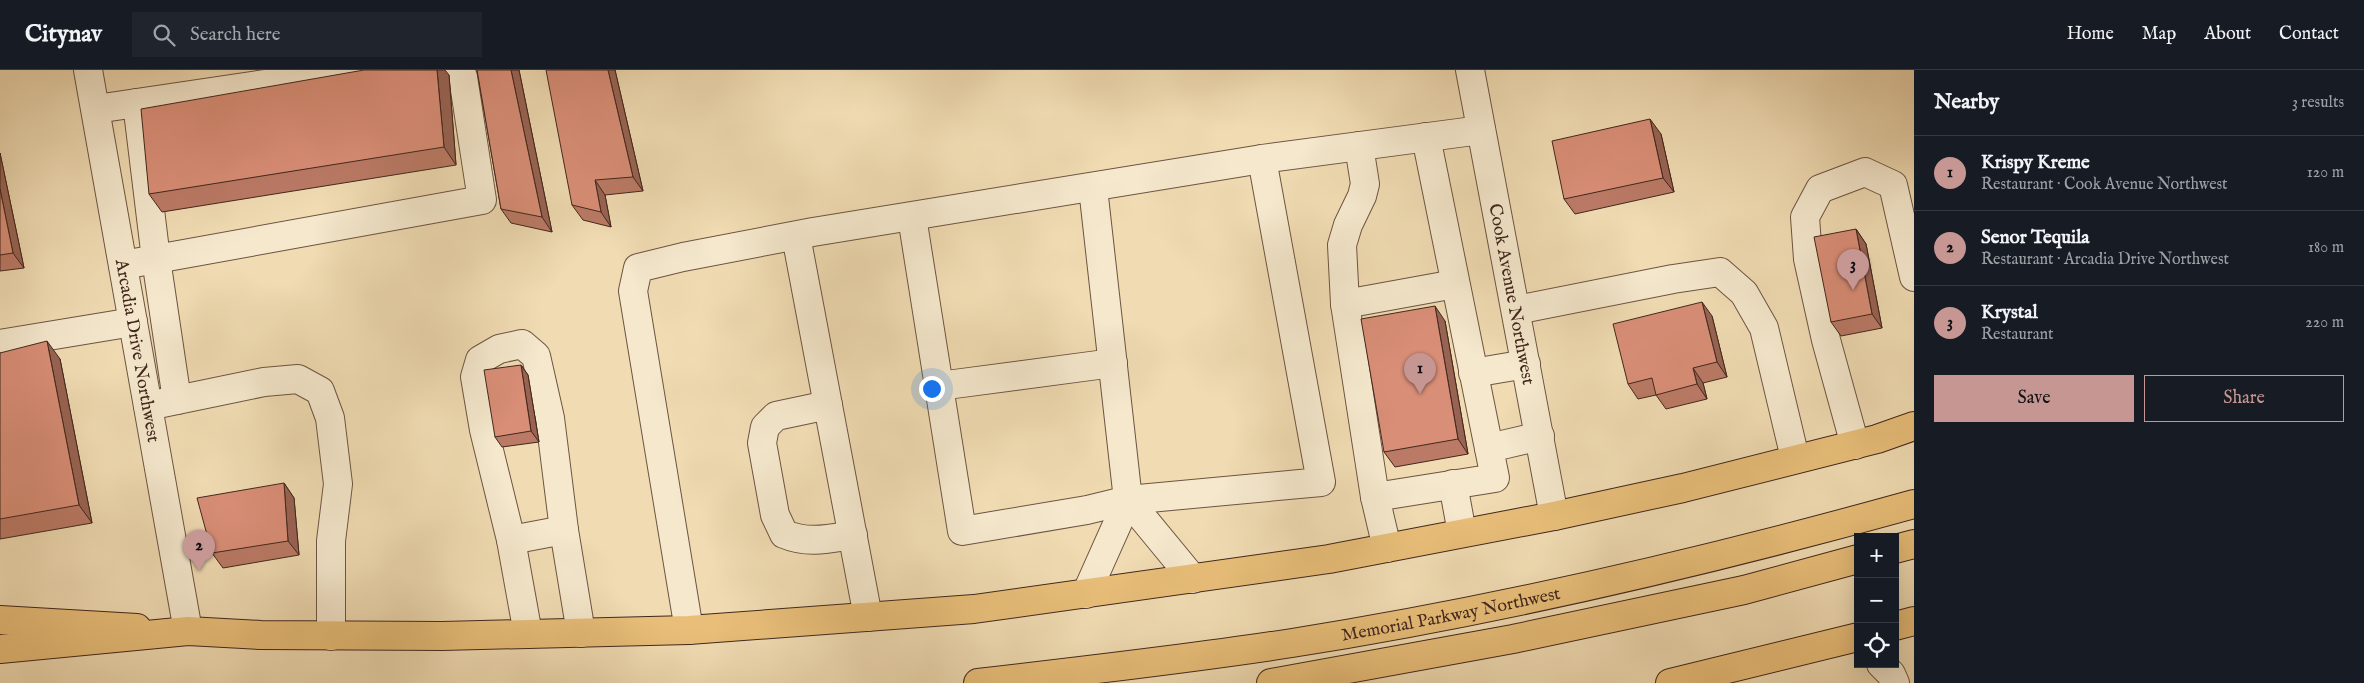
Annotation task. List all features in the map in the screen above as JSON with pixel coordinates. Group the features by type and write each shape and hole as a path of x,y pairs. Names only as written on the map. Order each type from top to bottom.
{"main road":[{"path":"1866,442 1914,426"},
{"path":"0,620 188,631 331,636 528,634 689,630 974,609 1330,559 1554,516 1683,488 1795,458 1866,442 1914,436"},
{"name":"Memorial Parkway Northwest","path":"978,683 1118,667 1292,643 1487,608 1783,540 1914,504"},
{"path":"1899,548 1914,544"},
{"name":"Memorial Parkway Northwest","path":"1270,683 1523,637 1744,590 1854,560"},
{"path":"1899,625 1914,621"},
{"path":"0,649 188,631"},
{"path":"1670,683 1854,639"}],"street":[{"name":"Arcadia Drive Northwest","path":"88,70 188,631"},
{"path":"96,109 360,70"},
{"path":"123,265 482,200 463,77 458,70"},
{"name":"Cook Avenue Northwest","path":"1470,70 1554,516"},
{"path":"138,103 156,259 177,400"},
{"path":"689,630 634,291 638,268 683,257 912,216 1262,159 1481,130"},
{"path":"1374,489 1453,484 1495,478 1426,137"},
{"path":"1359,146 1365,184 1342,245 1374,489 1387,548"},
{"path":"912,216 962,531 1087,510 1128,500 1320,482 1262,159"},
{"path":"1866,442 1826,340 1808,259 1805,217 1820,189 1865,172 1894,185 1914,277"},
{"path":"1086,594 1128,500 1093,188"},
{"path":"796,236 868,617"},
{"path":"1516,310 1672,278 1720,272 1744,293 1764,328 1795,458"},
{"path":"1350,303 1455,284"},
{"path":"0,344 133,322"},
{"path":"528,634 511,540 484,430 475,377 480,360 499,349 522,344 536,356 550,418 564,530 581,633"},
{"path":"939,386 1113,363"},
{"path":"1473,373 1526,364"},
{"path":"148,406 264,382 298,379 320,391 330,418 338,484 330,541 331,636"},
{"path":"828,405 776,416 765,427 762,443 775,514 784,534 798,540 812,541 853,535"},
{"path":"1489,448 1540,436"},
{"path":"1453,484 1462,533"},
{"path":"1128,500 1193,579"},
{"path":"511,540 564,530"},
{"path":"1886,668 1895,683"}],"building":[{"path":"364,70 437,70 444,147 149,194 141,109"},
{"path":"477,70 511,70 542,217 501,209"},
{"path":"546,70 608,70 633,177 595,180 601,212 572,205"},
{"path":"1650,119 1663,178 1564,199 1552,141"},
{"path":"0,189 13,253 0,255"},
{"path":"1856,229 1872,314 1831,322 1814,237"},
{"path":"1702,302 1717,362 1693,368 1697,384 1656,395 1652,378 1628,384 1613,324"},
{"path":"1435,306 1458,439 1384,452 1361,319"},
{"path":"47,341 79,505 0,519 0,353"},
{"path":"521,365 531,431 495,437 484,370"},
{"path":"284,483 288,541 212,553 197,498"}],"place":[{"name":"Krystal","path":"1853,290"},
{"name":"Krispy Kreme","path":"1420,394"},
{"name":"Senor Tequila","path":"199,571"}]}
